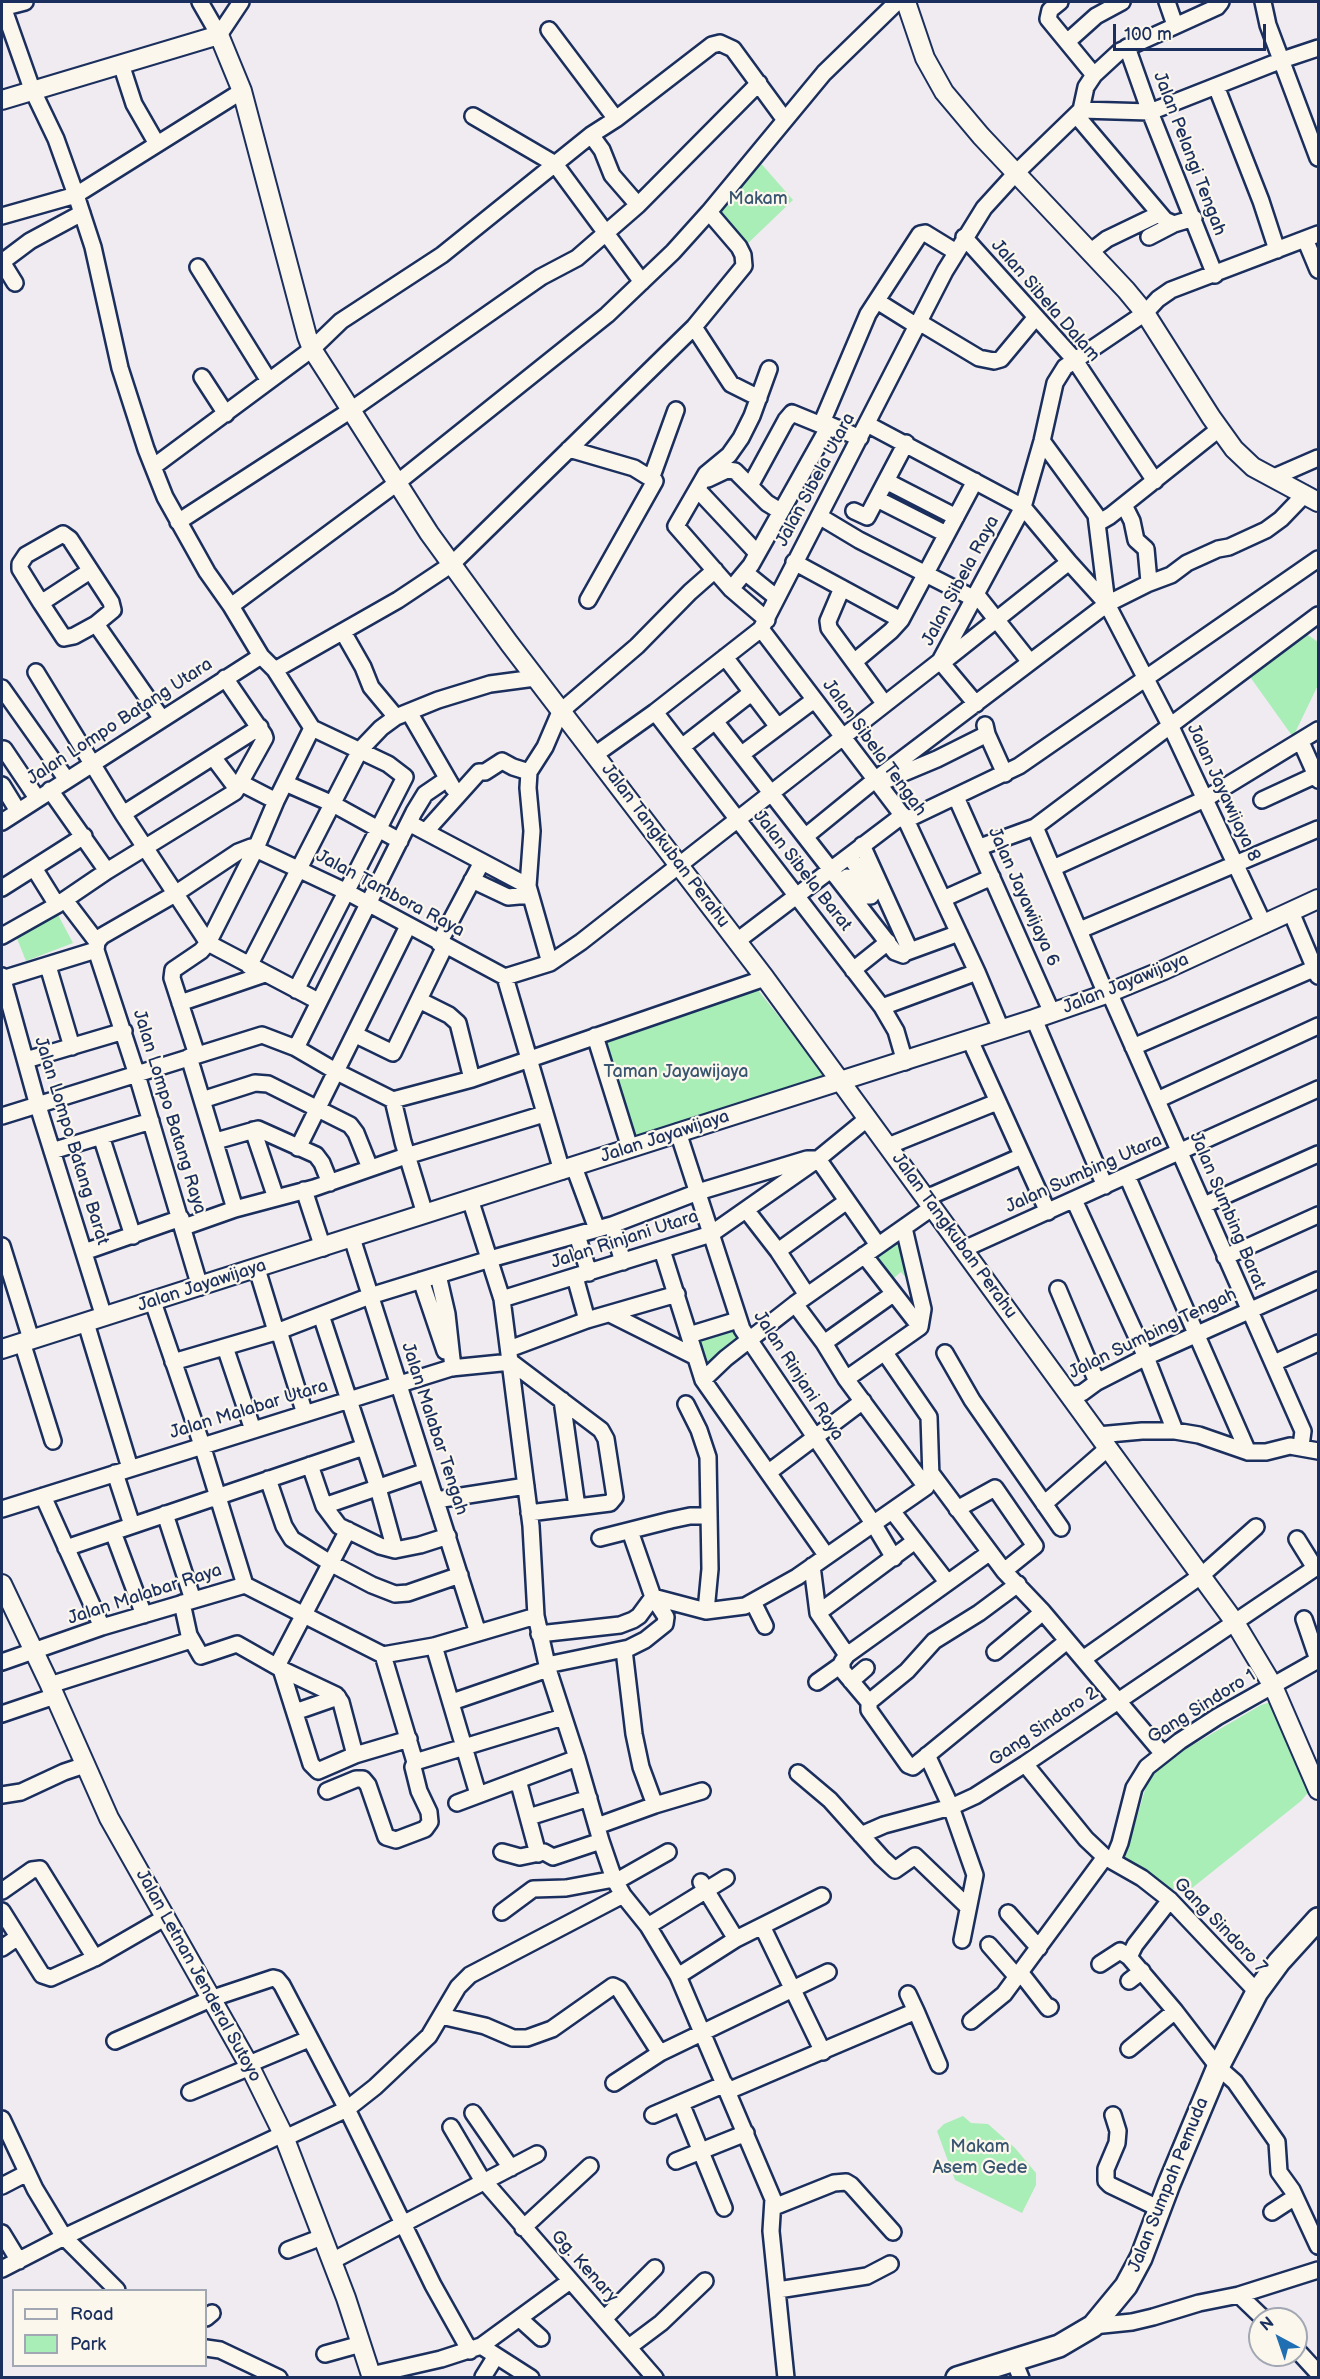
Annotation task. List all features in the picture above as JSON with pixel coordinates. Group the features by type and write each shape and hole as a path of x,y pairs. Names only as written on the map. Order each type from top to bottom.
{"highway":[{"name":"Jalan Sumpah Pemuda","path":"957,2378 1017,2369 1093,2326 1137,2266 1193,2124 1218,2067 1257,1992 1279,1962 1318,1919"}],"main road":[{"path":"906,2 931,71 944,92 1015,174 1145,313 1234,449 1253,466 1272,478 1312,498"},
{"path":"2,100 32,89 219,35"},
{"name":"Jalan Tangkuban Perahu","path":"219,35 242,91 312,349 397,483 536,680 596,754 765,978 1202,1575 1234,1621 1273,1686 1318,1790"},
{"name":"Jalan Jayawijaya","path":"2,1349 1035,1019 1108,993 1263,926 1318,899"},
{"name":"Jalan Letnan Jenderal Sutoyo","path":"4,1595 34,1651 117,1833 250,2065 284,2136 332,2261 371,2376"}],"street":[{"path":"25,2 2,7 32,89 56,140 76,195 93,248 120,368 165,497 207,572 231,606 261,656 275,670 312,728 388,764 405,777 296,990"},
{"path":"201,2 219,35 240,2"},
{"path":"231,606 397,483 607,315 673,252 824,74 897,2"},
{"path":"1060,2 1050,10 1048,16 1094,75"},
{"path":"1066,42 1096,16 1122,2"},
{"path":"1167,2 1175,26"},
{"path":"1079,113 1086,87 1094,75 1127,47 1219,4 1232,2"},
{"path":"1263,2 1268,25 1318,158"},
{"path":"549,30 616,119"},
{"path":"153,467 312,349 341,321 442,255 591,135 616,119 712,45 720,43 733,49 785,120"},
{"name":"Jalan Pelangi Tengah","path":"1127,47 1150,112 1215,275"},
{"path":"1079,113 1150,112 1318,48"},
{"path":"121,64 134,104 157,144"},
{"path":"178,522 351,410 541,277 577,258 638,205 759,83"},
{"path":"1216,86 1261,201 1277,250"},
{"path":"2,216 76,195 242,91"},
{"path":"1079,113 1159,214 1174,224"},
{"name":"Jalan Sibela Utara","path":"596,754 655,712 764,625 964,237 984,208 1015,174 1079,113"},
{"path":"473,116 555,164 605,235 642,282"},
{"path":"591,135 602,150 612,175 638,205"},
{"path":"275,670 343,632 452,564 694,327 744,266 743,255 739,247 709,212"},
{"path":"15,283 2,262 30,241 81,213"},
{"path":"1090,252 1107,238 1159,214"},
{"path":"1149,237 1174,224 1194,218"},
{"path":"862,434 825,423 823,420 868,314 922,233 956,252"},
{"name":"Jalan Sibela Dalam","path":"964,237 1074,359 1155,481"},
{"path":"1312,237 1318,270"},
{"name":"Jalan Sibela Raya","path":"505,977 550,963 581,942 884,703 941,662 1023,507 1042,441 1054,383 1059,373 1074,359 1145,313 1163,294 1312,237"},
{"path":"198,267 269,381"},
{"path":"877,300 979,358 994,361 1001,358 1036,317"},
{"path":"694,327 737,388 759,398"},
{"path":"698,488 706,474 733,451 749,424 769,369"},
{"path":"202,377 226,414"},
{"path":"651,479 676,410"},
{"path":"750,486 789,415 794,413 828,428 906,443 1023,507 1107,603"},
{"path":"730,589 746,573 828,428"},
{"path":"1098,522 1124,505 1219,429"},
{"path":"1042,441 1096,515 1107,603"},
{"path":"854,511 867,517 906,443"},
{"path":"569,449 634,468 655,481 588,600"},
{"path":"1272,478 1318,458"},
{"path":"698,488 711,477 727,470 735,471 767,503 780,511"},
{"path":"854,662 901,620 975,480"},
{"path":"886,481 956,517"},
{"path":"698,488 757,554"},
{"name":"Jalan Sibela Tengah","path":"698,488 676,526 764,625 814,700 904,818 977,972 1001,1029"},
{"path":"806,837 1107,603 1171,575 1187,563 1266,530 1312,498"},
{"path":"877,499 946,534"},
{"path":"1124,505 1132,521 1136,540 1146,549 1149,582 1147,584"},
{"path":"819,516 859,540 974,596 1030,662"},
{"path":"63,534 70,539 90,571 112,606 111,613 74,636 64,638 40,603 20,569 20,564 26,555 63,534"},
{"path":"737,941 862,845 904,818 1005,774 1318,559"},
{"path":"795,562 901,620"},
{"path":"976,704 941,662 997,621 1069,562"},
{"path":"550,963 529,891 532,831 528,788 530,772 545,747 557,708 637,646 690,592 716,570"},
{"path":"40,603 90,571"},
{"path":"746,573 777,598"},
{"path":"842,588 828,625 884,703"},
{"name":"Jalan Jayawijaya 8","path":"1107,603 1171,727 1263,926"},
{"path":"980,847 1035,827 1318,615"},
{"path":"96,624 162,719"},
{"path":"343,632 363,667 370,687 403,714 456,793"},
{"name":"Jalan Lompo Batang Utara","path":"2,822 261,656"},
{"path":"725,657 778,727"},
{"path":"36,672 145,849 208,943 318,1001"},
{"path":"2,936 61,903 107,871 231,795 239,786 265,738 260,727 225,678"},
{"path":"249,966 360,750 381,728 403,714 479,687 536,680"},
{"path":"2,688 67,780"},
{"path":"683,746 751,693"},
{"path":"742,754 814,700"},
{"name":"Jalan Sibela Barat","path":"655,712 882,1006 896,1031 905,1062"},
{"path":"715,721 806,837 839,864 888,942 899,955 959,933"},
{"path":"123,814 260,727"},
{"path":"235,1209 202,1100 172,970 201,951 208,943 256,848 312,728"},
{"path":"877,781 929,763 986,730 1005,774"},
{"path":"1053,868 1205,799 1318,730"},
{"path":"1262,800 1317,778 1301,742"},
{"path":"4,749 84,836 107,871"},
{"path":"213,757 239,786 276,801"},
{"path":"426,831 479,772 485,772 502,761 530,772"},
{"path":"296,1048 421,799 447,779"},
{"path":"285,783 333,804 400,841"},
{"path":"2,786 18,811"},
{"name":"Jalan Jayawijaya 6","path":"956,797 1052,1013"},
{"path":"409,823 482,862 529,891"},
{"name":"Jalan Sumbing Barat","path":"1035,827 1204,1205 1248,1310 1274,1363 1303,1431 1301,1446"},
{"path":"1080,930 1318,829"},
{"path":"2,888 84,836"},
{"path":"862,845 907,944 907,952"},
{"path":"2,977 48,966 97,946 102,936 175,894 244,849 256,848"},
{"name":"Jalan Tambora Raya","path":"256,848 347,892 505,977"},
{"path":"356,1035 393,1053 482,862"},
{"name":"Jalan Lompo Batang Raya","path":"34,868 97,946 200,1287"},
{"path":"943,899 992,877"},
{"path":"472,880 508,897 529,891"},
{"path":"1133,1047 1317,971 1291,912"},
{"path":"298,1148 356,1035 408,926"},
{"path":"854,970 888,942"},
{"path":"48,966 72,1047"},
{"path":"882,1006 977,972"},
{"path":"180,1003 265,974"},
{"name":"Jalan Lompo Batang Barat","path":"2,977 38,1106 104,1317"},
{"path":"505,977 544,1114 597,1229"},
{"path":"2,1116 262,1035 296,1048 393,1100 472,1079 765,978"},
{"path":"419,1000 449,1015 458,1023 472,1079"},
{"path":"1035,1019 1105,1186"},
{"path":"1157,1100 1318,1026"},
{"path":"26,1060 124,1031"},
{"path":"595,1036 630,1148"},
{"path":"970,1040 1048,1212"},
{"path":"202,1100 262,1083 350,1125 355,1129 370,1168"},
{"name":"Jalan Sumbing Utara","path":"964,1249 1318,1089"},
{"path":"393,1100 425,1214"},
{"path":"888,1146 997,1102"},
{"path":"84,1252 182,1222 330,1183 370,1168 544,1114"},
{"name":"Jalan Rinjani Utara","path":"502,1299 711,1234 747,1211 818,1159 868,1118"},
{"path":"52,1151 151,1121"},
{"path":"216,1141 253,1130 263,1131 318,1157 330,1183"},
{"path":"253,1130 276,1198"},
{"name":"Jalan Rinjani Raya","path":"678,1132 738,1320 748,1341 894,1557"},
{"path":"101,1136 133,1236"},
{"path":"1204,1205 1318,1154"},
{"path":"703,1380 801,1300 904,1228 929,1202 1022,1156"},
{"path":"174,1362 277,1331 370,1296 421,1280 612,1225 698,1192 807,1159 818,1159 878,1245"},
{"path":"1127,1176 1248,1452"},
{"path":"304,1190 323,1248"},
{"path":"470,1199 502,1299 529,1513 536,1616 547,1667 599,1833 618,1885 648,1926 678,1976 769,2187 774,2207 771,2231 786,2378"},
{"path":"1074,1200 1146,1357 1175,1431"},
{"path":"778,1251 847,1201"},
{"path":"747,1211 778,1251 801,1300 846,1379 928,1480 957,1509 1004,1571 1043,1612 1163,1754"},
{"path":"1226,1257 1318,1215"},
{"path":"612,1225 623,1262"},
{"path":"846,1379 920,1327 923,1309 904,1228"},
{"path":"577,1235 587,1320"},
{"name":"Jalan Malabar Tengah","path":"352,1238 478,1633"},
{"path":"2,1246 53,1441"},
{"path":"662,1250 703,1380 826,1555"},
{"path":"864,1255 920,1327"},
{"path":"257,1269 305,1414"},
{"path":"438,1275 447,1314 452,1368"},
{"path":"421,1280 452,1368"},
{"name":"Jalan Sumbing Tengah","path":"1070,1395 1082,1392 1096,1382 1146,1357 1318,1280"},
{"path":"1058,1289 1096,1382"},
{"name":"Jalan Malabar Utara","path":"2,1509 452,1368 510,1356 587,1320 677,1294"},
{"path":"824,1343 893,1294"},
{"path":"153,1302 202,1445 245,1585"},
{"path":"610,1314 694,1356"},
{"path":"321,1315 378,1488 395,1550"},
{"path":"689,1335 738,1320"},
{"path":"86,1323 130,1468"},
{"path":"1274,1363 1318,1343"},
{"path":"225,1347 253,1430"},
{"path":"653,1597 706,1611 733,1609 753,1602 797,1577 873,1523 893,1512 928,1480 929,1417 885,1353"},
{"path":"945,1353 972,1400 1061,1528"},
{"path":"510,1356 603,1433 606,1439 615,1497 610,1503 529,1513"},
{"path":"562,1400 577,1507"},
{"path":"769,1472 863,1401"},
{"path":"686,1404 699,1430 708,1457 710,1569 706,1611"},
{"path":"1044,1504 1103,1441 1142,1431 1175,1431 1199,1435 1248,1452 1301,1446 1318,1451"},
{"path":"66,1548 364,1447"},
{"path":"310,1465 324,1506 339,1526 380,1546 395,1550 447,1536"},
{"path":"324,1506 426,1471"},
{"path":"115,1473 132,1525"},
{"path":"268,1479 289,1535 295,1542 382,1590 394,1594 408,1593 460,1575"},
{"path":"436,1500 526,1486"},
{"path":"957,1509 995,1488 1035,1546 1004,1571"},
{"path":"43,1496 102,1627"},
{"path":"893,1512 947,1582"},
{"path":"165,1514 187,1602 191,1640 202,1657 237,1644 334,1693 338,1697 355,1755"},
{"path":"600,1538 690,1516 708,1516"},
{"path":"1083,1659 1202,1575 1256,1527"},
{"path":"348,1530 279,1667 311,1764 318,1771 355,1755 409,1738"},
{"path":"452,1702 547,1667 624,1650 645,1640 665,1624 666,1617 653,1597 630,1531"},
{"path":"113,1532 144,1615"},
{"path":"1297,1539 1318,1567"},
{"path":"818,1613 915,1541"},
{"path":"817,1682 947,1582 989,1553"},
{"path":"812,1566 818,1613 844,1660 851,1681 869,1702 869,1710 910,1767 1067,1641"},
{"name":"Gang Sindoro 2","path":"861,1834 884,1825 951,1807 975,1796 1318,1567"},
{"path":"869,1702 907,1671 934,1641 1018,1584"},
{"name":"Jalan Malabar Raya","path":"2,1662 102,1627 245,1585 383,1654"},
{"path":"539,1634 627,1622 639,1616 653,1597"},
{"path":"753,1602 765,1626"},
{"path":"994,1652 1043,1612"},
{"path":"416,1762 383,1654 434,1646 536,1616"},
{"path":"1304,1619 1318,1660"},
{"path":"2,1714 52,1690 191,1640"},
{"path":"434,1646 478,1794"},
{"path":"624,1650 633,1734 641,1767 656,1804"},
{"name":"Gang Sindoro 1","path":"971,2021 996,2002 1120,1843 1134,1788 1147,1767 1217,1717 1318,1660"},
{"path":"851,1681 866,1668"},
{"path":"295,1712 338,1697"},
{"path":"327,1791 356,1779 363,1779 368,1785 386,1837 396,1840 425,1829 430,1822 429,1812 419,1791 413,1767 416,1762 562,1717"},
{"path":"927,1755 951,1807 975,1875 962,1940"},
{"path":"457,1803 577,1758"},
{"name":"Gang Sindoro 7","path":"1025,1764 1086,1839 1109,1858 1170,1900 1257,1992"},
{"path":"2,1795 21,1792 85,1765"},
{"path":"798,1773 830,1800 896,1870 915,1856 968,1906"},
{"path":"518,1780 538,1854"},
{"path":"502,1852 520,1857 544,1852 553,1857 656,1804 702,1791"},
{"path":"529,1817 589,1798"},
{"path":"2,2269 64,2237 347,2109 421,2046 458,1987 470,1976 668,1852"},
{"path":"2,1891 32,1870 40,1869 95,1958"},
{"path":"648,1926 704,1886 726,1878"},
{"path":"502,1912 533,1889 618,1885"},
{"path":"704,1886 736,1939"},
{"path":"678,1976 736,1939 822,1896"},
{"path":"1129,1957 1135,1945 1170,1900"},
{"path":"2,1911 46,1978 51,1978 95,1958 166,1917"},
{"path":"1008,1913 1039,1948"},
{"path":"762,1926 823,2052"},
{"path":"2,1948 18,1937"},
{"path":"989,1945 1050,2007"},
{"path":"1100,1964 1120,1952 1129,1957 1218,2067 1234,2082 1273,2133 1279,2148 1277,2163 1279,2172 1295,2197 1318,2246"},
{"path":"1129,1982 1142,1971"},
{"path":"614,2083 660,2053 828,1972"},
{"path":"115,2041 213,1998 273,1978 282,1985 347,2109 433,2285 475,2348 496,2356 531,2378"},
{"path":"441,2016 485,2026 513,2038 527,2038 552,2029 612,1986 619,1989 660,2053"},
{"path":"908,1994 939,2065"},
{"path":"653,2115 823,2052 916,2011"},
{"path":"1129,2049 1175,2011"},
{"path":"190,2092 304,2041"},
{"path":"681,2103 724,2208"},
{"path":"473,2113 511,2168"},
{"path":"1113,2115 1118,2131 1117,2143 1105,2175 1106,2181 1160,2209"},
{"path":"4,2127 27,2173 64,2237 116,2289"},
{"name":"Gg. Kenary","path":"451,2127 484,2182 656,2378"},
{"path":"676,2161 746,2133"},
{"path":"332,2261 537,2154"},
{"path":"523,2228 590,2166"},
{"path":"2,2186 27,2173"},
{"path":"774,2207 834,2183 846,2182 893,2232"},
{"path":"1272,2212 1295,2197"},
{"path":"2,2233 19,2261"},
{"path":"288,2250 322,2237"},
{"path":"778,2290 867,2276 890,2264"},
{"path":"605,2318 655,2268"},
{"path":"1093,2326 1132,2322 1239,2295 1318,2270"},
{"path":"371,2376 475,2348 520,2319 570,2281"},
{"path":"629,2347 661,2323 705,2281"},
{"path":"1239,2295 1252,2307"},
{"path":"520,2319 541,2338"},
{"path":"325,2354 361,2344"},
{"path":"207,2348 220,2350 279,2378"},
{"path":"483,2377 496,2356"}],"green space":[{"name":"Makam","path":"758,160 793,200 743,248 711,212"},
{"path":"1302,631 1318,642 1318,685 1293,737 1248,674"},
{"path":"57,913 73,943 26,961 16,936"},
{"name":"Taman Jayawijaya","path":"758,990 829,1080 633,1143 599,1040"},
{"path":"902,1233 914,1287 901,1272 889,1282 868,1256"},
{"path":"737,1323 746,1341 704,1376 693,1337"},
{"path":"1271,1702 1310,1790 1301,1801 1192,1888 1181,1876 1173,1882 1174,1889 1167,1893 1124,1861 1147,1783 1157,1771 1184,1750 1261,1705"},
{"name":"Makam Asem Gede","path":"963,2116 971,2123 988,2124 1015,2148 1036,2173 1036,2185 1022,2213 955,2180 937,2131 944,2124"}]}
